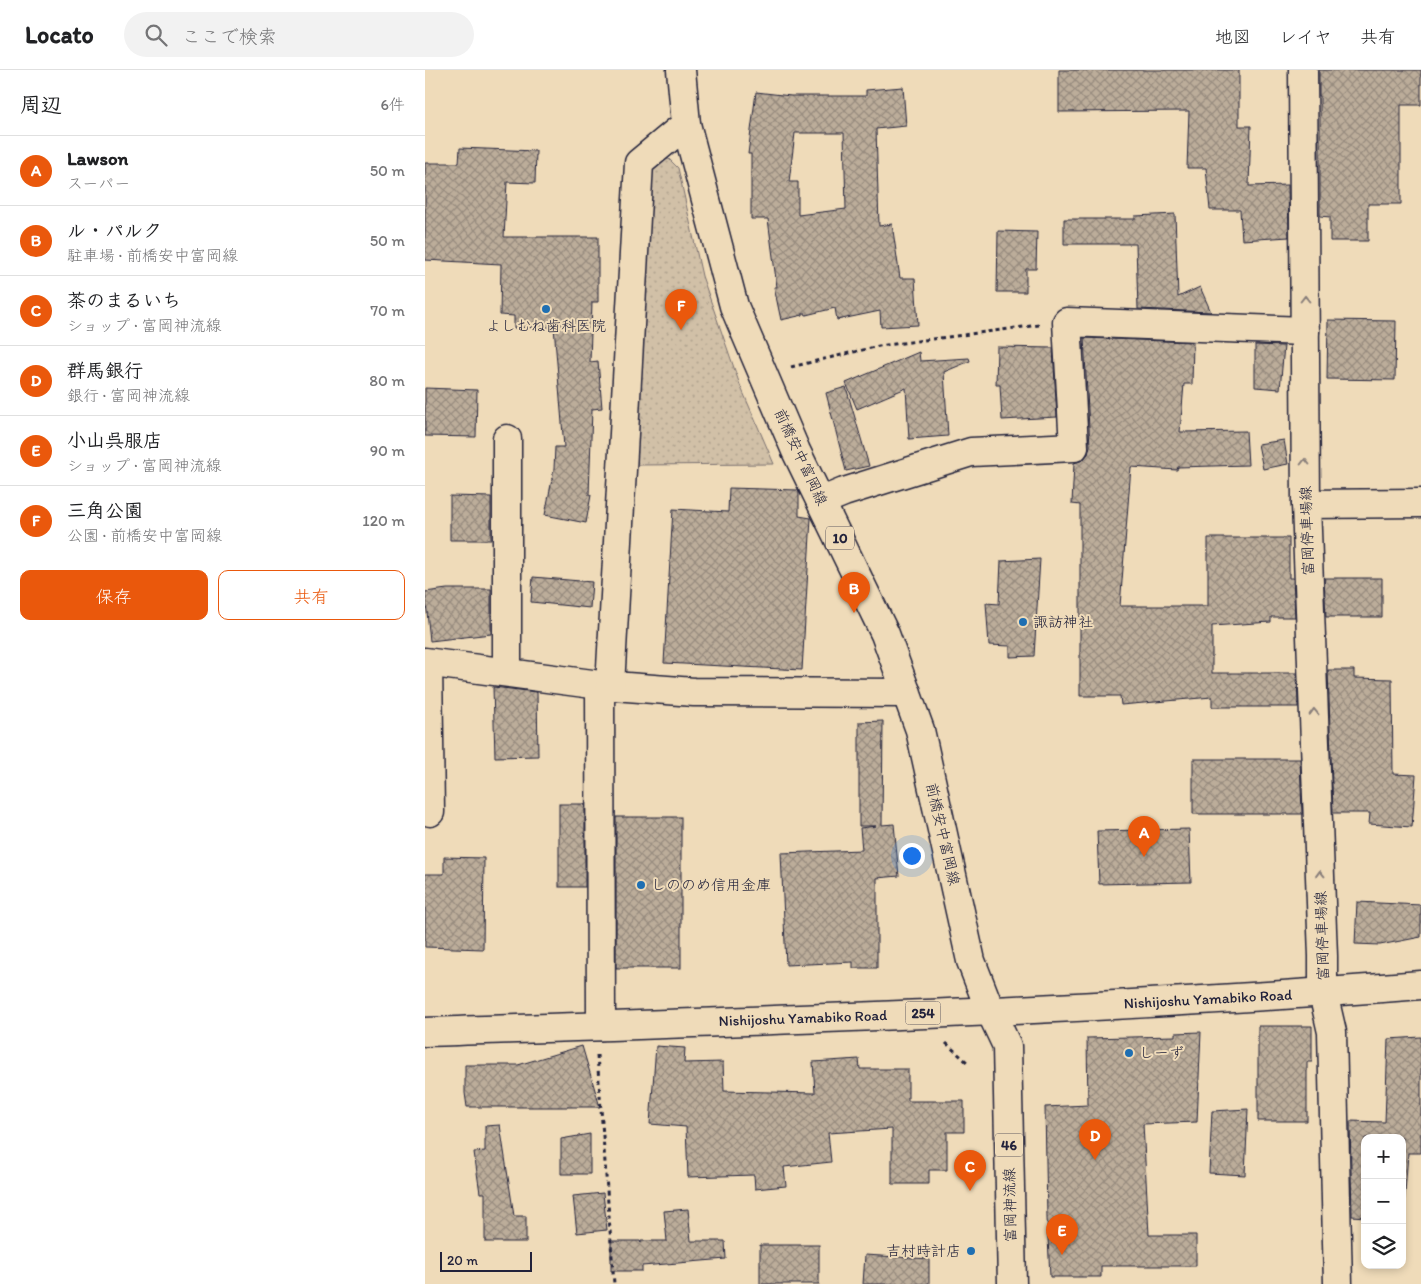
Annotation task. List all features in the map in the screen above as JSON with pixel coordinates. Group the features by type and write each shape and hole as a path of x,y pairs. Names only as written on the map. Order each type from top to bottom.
{"main road":[{"name":"前橋安中富岡線","path":"681,70 686,124 734,306 796,451 822,501 885,634 907,693 920,730 971,961 990,1010"},
{"name":"富岡停車場線","path":"1303,70 1305,504 1323,993 1332,1032 1338,1284"},
{"path":"598,1026 605,686 639,163 686,124"},
{"path":"822,501 844,492 971,452 1074,447 1067,322 1305,331"},
{"path":"507,439 507,672"},
{"path":"1305,504 1421,503"},
{"path":"430,812 426,663 605,686 694,692 907,693"},
{"name":"Nishijoshu Yamabiko Road","path":"425,1032 990,1010 1323,993 1421,985"},
{"name":"富岡神流線","path":"990,1010 1007,1046 1012,1284"}],"path":[{"path":"787,368 879,346 1067,322"},
{"path":"598,1026 614,1284"}],"shaded area":[{"path":"669,159 678,168 702,276 740,385 774,464 636,465 645,177 655,161"}],"building":[{"path":"1059,70 1239,70 1239,126 1251,126 1249,186 1288,185 1289,237 1242,240 1240,210 1210,210 1206,168 1187,168 1189,111 1059,112"},
{"path":"1319,70 1421,70 1421,105 1401,105 1401,204 1368,204 1368,241 1330,241 1330,217 1320,216"},
{"path":"903,87 906,126 876,129 879,226 892,224 900,278 915,278 918,325 881,327 880,311 837,320 835,308 806,315 803,313 803,315 781,320 774,287 777,287 768,219 751,219 751,154 748,154 756,92 791,96 866,96 866,90","holes":["795,133 844,133 846,209 798,215 798,182 789,182"]},
{"path":"460,148 536,151 535,183 507,182 504,237 598,237 598,302 592,302 590,362 598,361 602,408 592,409 589,495 591,495 586,523 545,515 554,469 555,447 564,447 554,327 514,328 514,316 500,315 501,264 425,260 425,163 459,163"},
{"path":"1175,214 1178,297 1200,287 1211,312 1138,309 1136,244 1064,244 1064,219 1135,219 1135,216"},
{"path":"998,231 1037,232 1036,269 1026,269 1026,292 997,292"},
{"path":"1328,320 1396,321 1395,380 1327,379"},
{"path":"1084,338 1193,342 1192,384 1184,384 1180,432 1246,431 1248,465 1178,467 1177,470 1131,467 1120,606 1208,606 1208,538 1289,538 1289,578 1293,578 1295,617 1271,617 1271,622 1212,626 1212,673 1297,673 1298,707 1212,707 1212,697 1121,705 1120,696 1080,696 1080,505 1072,504 1074,463 1083,460 1088,454 1090,446"},
{"path":"1255,345 1284,346 1280,389 1255,387"},
{"path":"997,347 1053,348 1057,417 1002,420 1000,385 996,385"},
{"path":"919,352 920,361 969,358 970,361 944,372 948,436 909,439 906,388 857,409 846,383"},
{"path":"846,387 869,466 846,471 826,393"},
{"path":"425,388 477,390 476,437 425,436"},
{"path":"1284,440 1288,464 1263,469 1258,444"},
{"path":"729,488 798,490 799,516 811,518 802,670 664,663 673,509 728,512"},
{"path":"450,496 491,497 491,540 450,540"},
{"path":"1040,559 1034,656 1010,657 1010,646 989,645 986,603 999,604 1001,561"},
{"path":"533,577 592,582 590,608 531,602"},
{"path":"1324,578 1382,578 1382,617 1326,617"},
{"path":"447,589 491,589 491,634 430,641 425,592"},
{"path":"1328,670 1354,670 1354,678 1392,679 1393,774 1416,775 1412,827 1369,824 1370,813 1333,813"},
{"path":"493,687 537,692 538,756 495,757"},
{"path":"883,721 882,825 894,824 899,876 877,878 877,968 853,968 853,962 786,965 781,853 862,850 860,828 876,826 859,826 859,722"},
{"path":"1193,759 1300,759 1302,814 1193,814"},
{"path":"559,804 585,804 585,887 559,887"},
{"path":"616,817 681,817 681,968 616,968"},
{"path":"1189,829 1191,882 1099,884 1097,831"},
{"path":"444,857 484,858 483,949 425,947 425,874 444,874"},
{"path":"1357,902 1421,905 1421,937 1380,945 1355,944"},
{"path":"1258,1026 1312,1026 1312,1062 1307,1062 1307,1121 1258,1121"},
{"path":"1201,1032 1197,1122 1143,1124 1149,1235 1196,1235 1196,1266 1101,1266 1101,1277 1050,1277 1045,1107 1088,1105 1087,1038 1175,1036 1175,1033"},
{"path":"1421,1037 1421,1153 1408,1153 1406,1180 1406,1134 1361,1134 1361,1217 1352,1216 1350,1121 1385,1122 1388,1039"},
{"path":"582,1046 600,1107 467,1107 465,1065 518,1065"},
{"path":"656,1046 685,1048 684,1063 723,1062 724,1091 815,1093 813,1062 859,1059 860,1069 908,1069 908,1101 964,1101 964,1132 947,1132 947,1170 929,1170 929,1184 892,1184 892,1129 828,1133 831,1162 784,1167 786,1186 755,1189 754,1175 688,1177 686,1127 650,1124"},
{"path":"1248,1109 1245,1175 1209,1173 1212,1111"},
{"path":"500,1125 514,1216 526,1216 526,1242 485,1242 485,1193 480,1193 474,1152 485,1151 485,1126"},
{"path":"590,1134 590,1174 561,1174 561,1139"},
{"path":"603,1193 607,1230 577,1233 573,1196"},
{"path":"688,1209 691,1241 725,1241 726,1259 642,1266 642,1271 611,1271 611,1241 640,1241 641,1243 641,1241 667,1241 664,1211"},
{"path":"760,1245 819,1245 819,1284 760,1284"},
{"path":"865,1255 929,1259 929,1284 863,1284"}],"place":[{"name":"よしむね歯科医院","path":"546,309"},
{"name":"三角公園","path":"681,330"},
{"name":"ル・パルク","path":"854,613"},
{"name":"諏訪神社","path":"1023,622"},
{"name":"Lawson","path":"1144,857"},
{"name":"しののめ信用金庫","path":"641,885"},
{"name":"しーず","path":"1129,1053"},
{"name":"群馬銀行","path":"1095,1160"},
{"name":"茶のまるいち","path":"970,1191"},
{"name":"吉村時計店","path":"971,1251"},
{"name":"小山呉服店","path":"1062,1255"}]}
